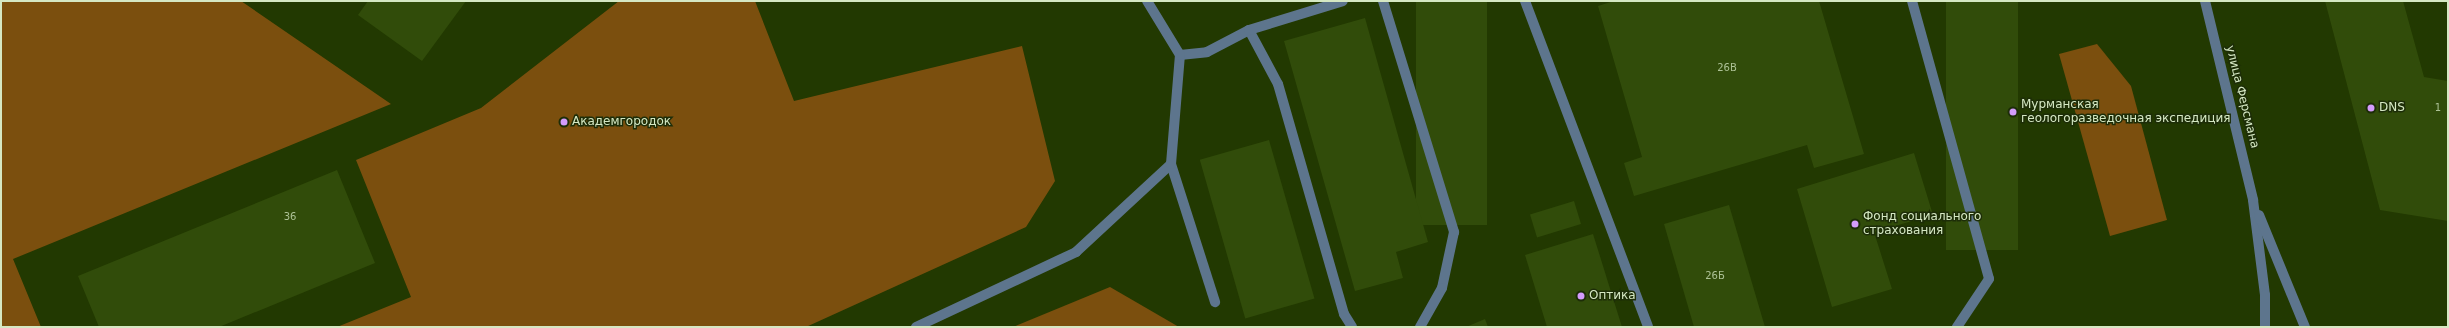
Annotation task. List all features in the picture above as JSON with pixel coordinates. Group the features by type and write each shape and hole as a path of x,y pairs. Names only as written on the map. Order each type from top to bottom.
{"street":[{"path":"1147,1 1180,55 1171,164 1215,302"},
{"path":"1180,55 1207,52 1249,30 1342,1"},
{"path":"1383,1 1454,232 1442,288 1420,327"},
{"path":"1525,1 1648,327"},
{"path":"1912,1 1989,279 1957,327"},
{"name":"улица Ферсмана","path":"2205,1 2253,200 2265,295 2265,327"},
{"path":"1249,30 1278,84 1344,314 1352,327"},
{"path":"916,327 1076,252 1171,164"},
{"name":"улица Ферсмана","path":"2253,200 2305,327"}],"shaded area":[{"path":"1,1 241,1 391,104 13,259 41,327 1,327"},
{"path":"619,1 755,1 794,101 1022,46 1055,181 1026,227 806,327 337,327 411,297 356,160 481,108"},
{"path":"2097,44 2131,86 2167,220 2110,236 2059,54"},
{"path":"1110,287 1179,327 1013,327"}],"building":[{"path":"368,1 466,1 422,61 358,15"},
{"path":"1416,1 1487,1 1487,225 1416,225"},
{"path":"1614,1 1819,1 1864,154 1814,168 1807,145 1634,196 1624,163 1642,157 1598,6"},
{"path":"1946,1 2018,1 2018,250 1946,250"},
{"path":"2325,1 2403,1 2424,77 2448,81 2448,221 2380,210"},
{"path":"1365,18 1428,242 1396,252 1403,278 1355,291 1284,41"},
{"path":"1269,140 1314,299 1245,318 1200,160"},
{"name":"Фонд социального страхования","path":"1914,153 1933,215 1874,232 1892,289 1832,307 1797,189"},
{"path":"337,170 375,263 219,327 99,327 78,276"},
{"path":"1574,201 1581,224 1537,237 1530,214"},
{"path":"1729,205 1765,327 1694,327 1664,224"},
{"path":"1593,234 1622,327 1547,327 1525,255"},
{"path":"1485,319 1488,327 1466,327"}],"place":[{"name":"DNS","path":"2371,108"},
{"name":"Мурманская геологоразведочная экспедиция","path":"2013,112"},
{"name":"Академгородок","path":"564,122"},
{"name":"Фонд социального страхования","path":"1855,224"},
{"name":"Оптика","path":"1581,296"}]}
